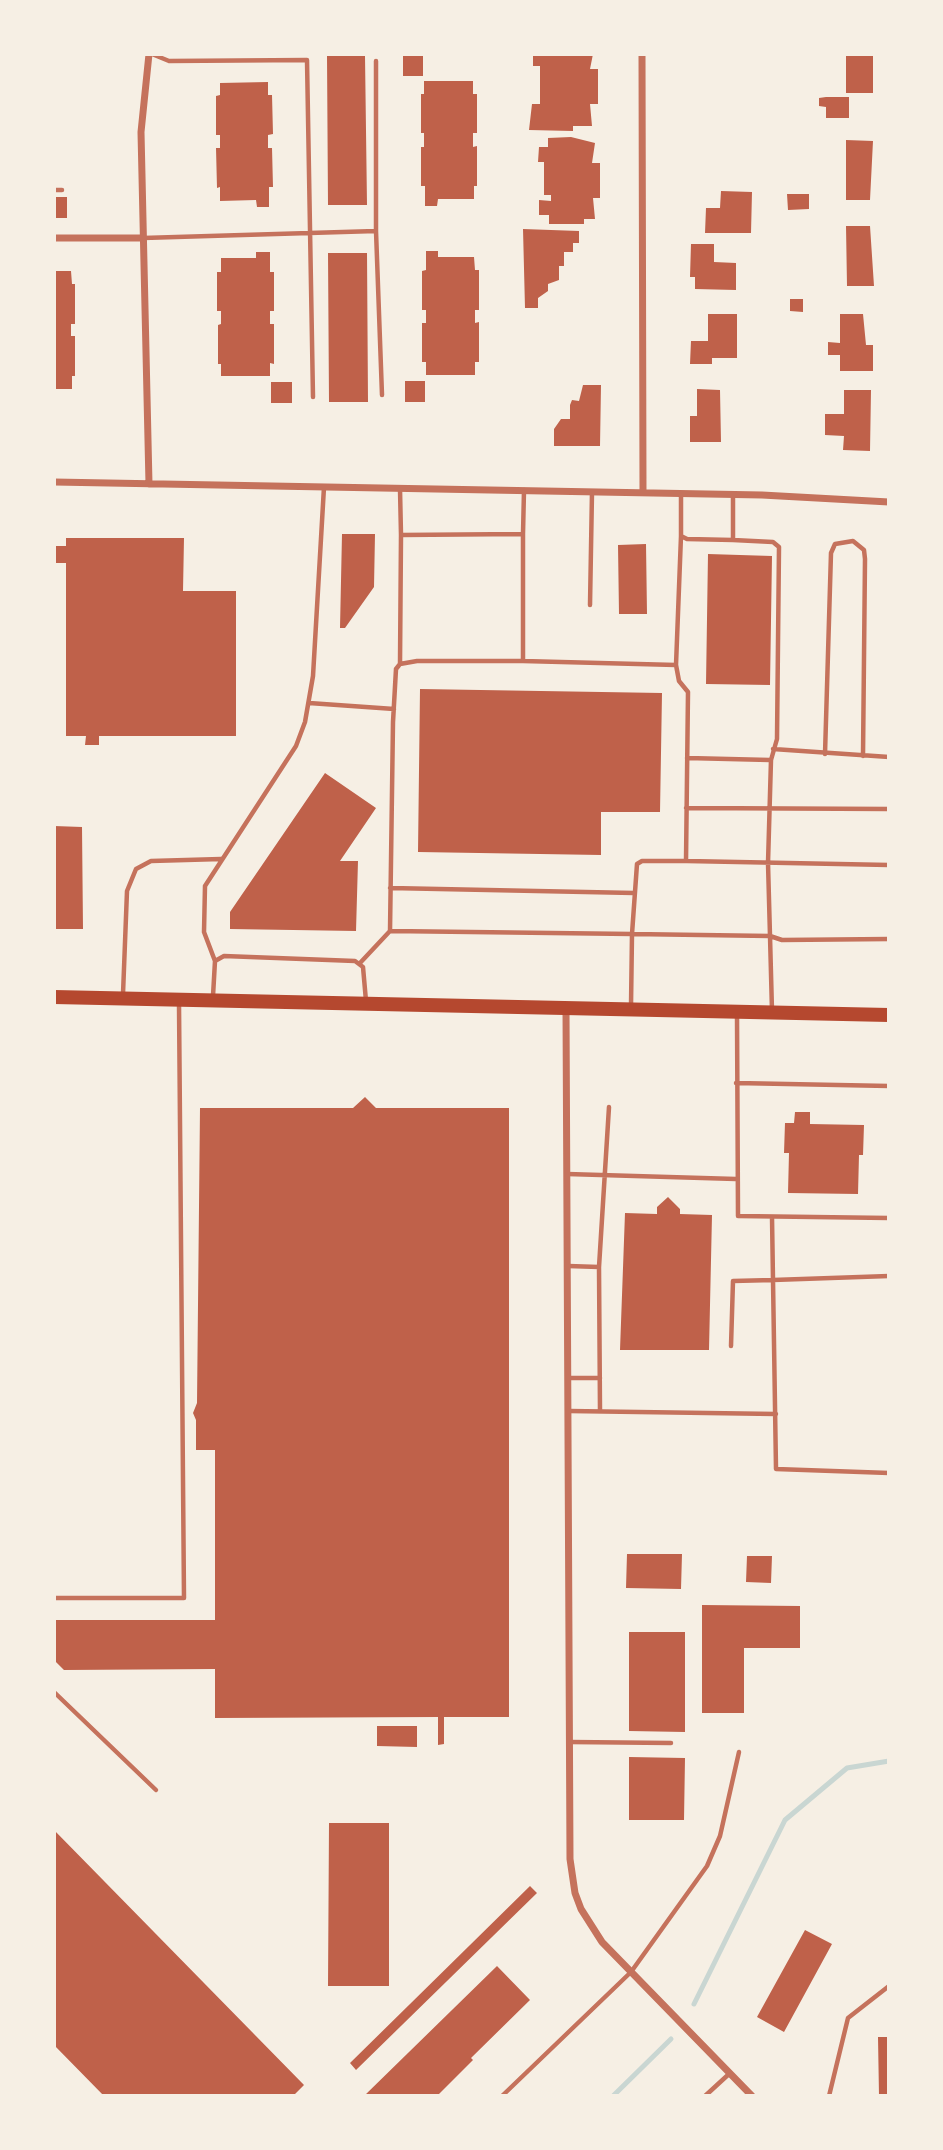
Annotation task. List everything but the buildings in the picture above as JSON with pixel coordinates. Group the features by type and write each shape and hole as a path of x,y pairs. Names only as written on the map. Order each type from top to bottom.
{"main road":[{"path":"54,998 889,1015"}],"street":[{"path":"149,484 141,132 150,54"},
{"path":"642,54 643,493"},
{"path":"54,238 142,238"},
{"path":"54,482 733,495 889,502"},
{"path":"566,1009 570,1859 575,1893 596,1934 752,2096"}],"lane":[{"path":"150,54 169,61 307,60 313,397"},
{"path":"376,61 376,231 382,395"},
{"path":"54,190 62,190"},
{"path":"142,238 376,231"},
{"path":"213,1000 215,961 204,932 205,886 296,746 309,703 313,676 324,487"},
{"path":"215,961 224,956 360,963 390,931 394,709 396,669 400,664 400,488"},
{"path":"523,661 524,490"},
{"path":"590,605 592,492"},
{"path":"681,494 676,665 679,681 688,692 687,861"},
{"path":"733,495 733,540"},
{"path":"401,535 523,534"},
{"path":"681,536 687,539 774,542 779,547 777,739 771,760 772,807 768,863 772,1013"},
{"path":"825,754 831,553 835,544 853,541 864,550 865,559 863,756"},
{"path":"400,664 417,661 523,661 676,665"},
{"path":"309,703 394,709"},
{"path":"773,749 889,757"},
{"path":"687,758 771,760"},
{"path":"686,808 889,809"},
{"path":"123,999 127,891 136,869 151,861 222,859"},
{"path":"631,1010 635,870 642,861 889,865"},
{"path":"390,888 634,893"},
{"path":"390,931 770,936 782,940 889,939"},
{"path":"360,963 366,978 366,1004"},
{"path":"54,1598 184,1598 179,1000"},
{"path":"737,1012 738,1216 889,1218"},
{"path":"736,1083 889,1086"},
{"path":"600,1411 599,1267 609,1107"},
{"path":"567,1174 736,1179"},
{"path":"772,1217 776,1469 889,1473"},
{"path":"567,1266 599,1267"},
{"path":"731,1346 733,1281 889,1276"},
{"path":"568,1378 600,1378"},
{"path":"569,1411 776,1414"},
{"path":"54,1692 156,1790"},
{"path":"570,1742 671,1743"},
{"path":"502,2096 631,1972 707,1866 720,1836 739,1752"},
{"path":"829,2096 848,2018 889,1986"},
{"path":"705,2096 730,2073"}],"waterway":[{"path":"694,2004 785,1820 847,1768 889,1761"},
{"path":"613,2096 671,2039"}]}
